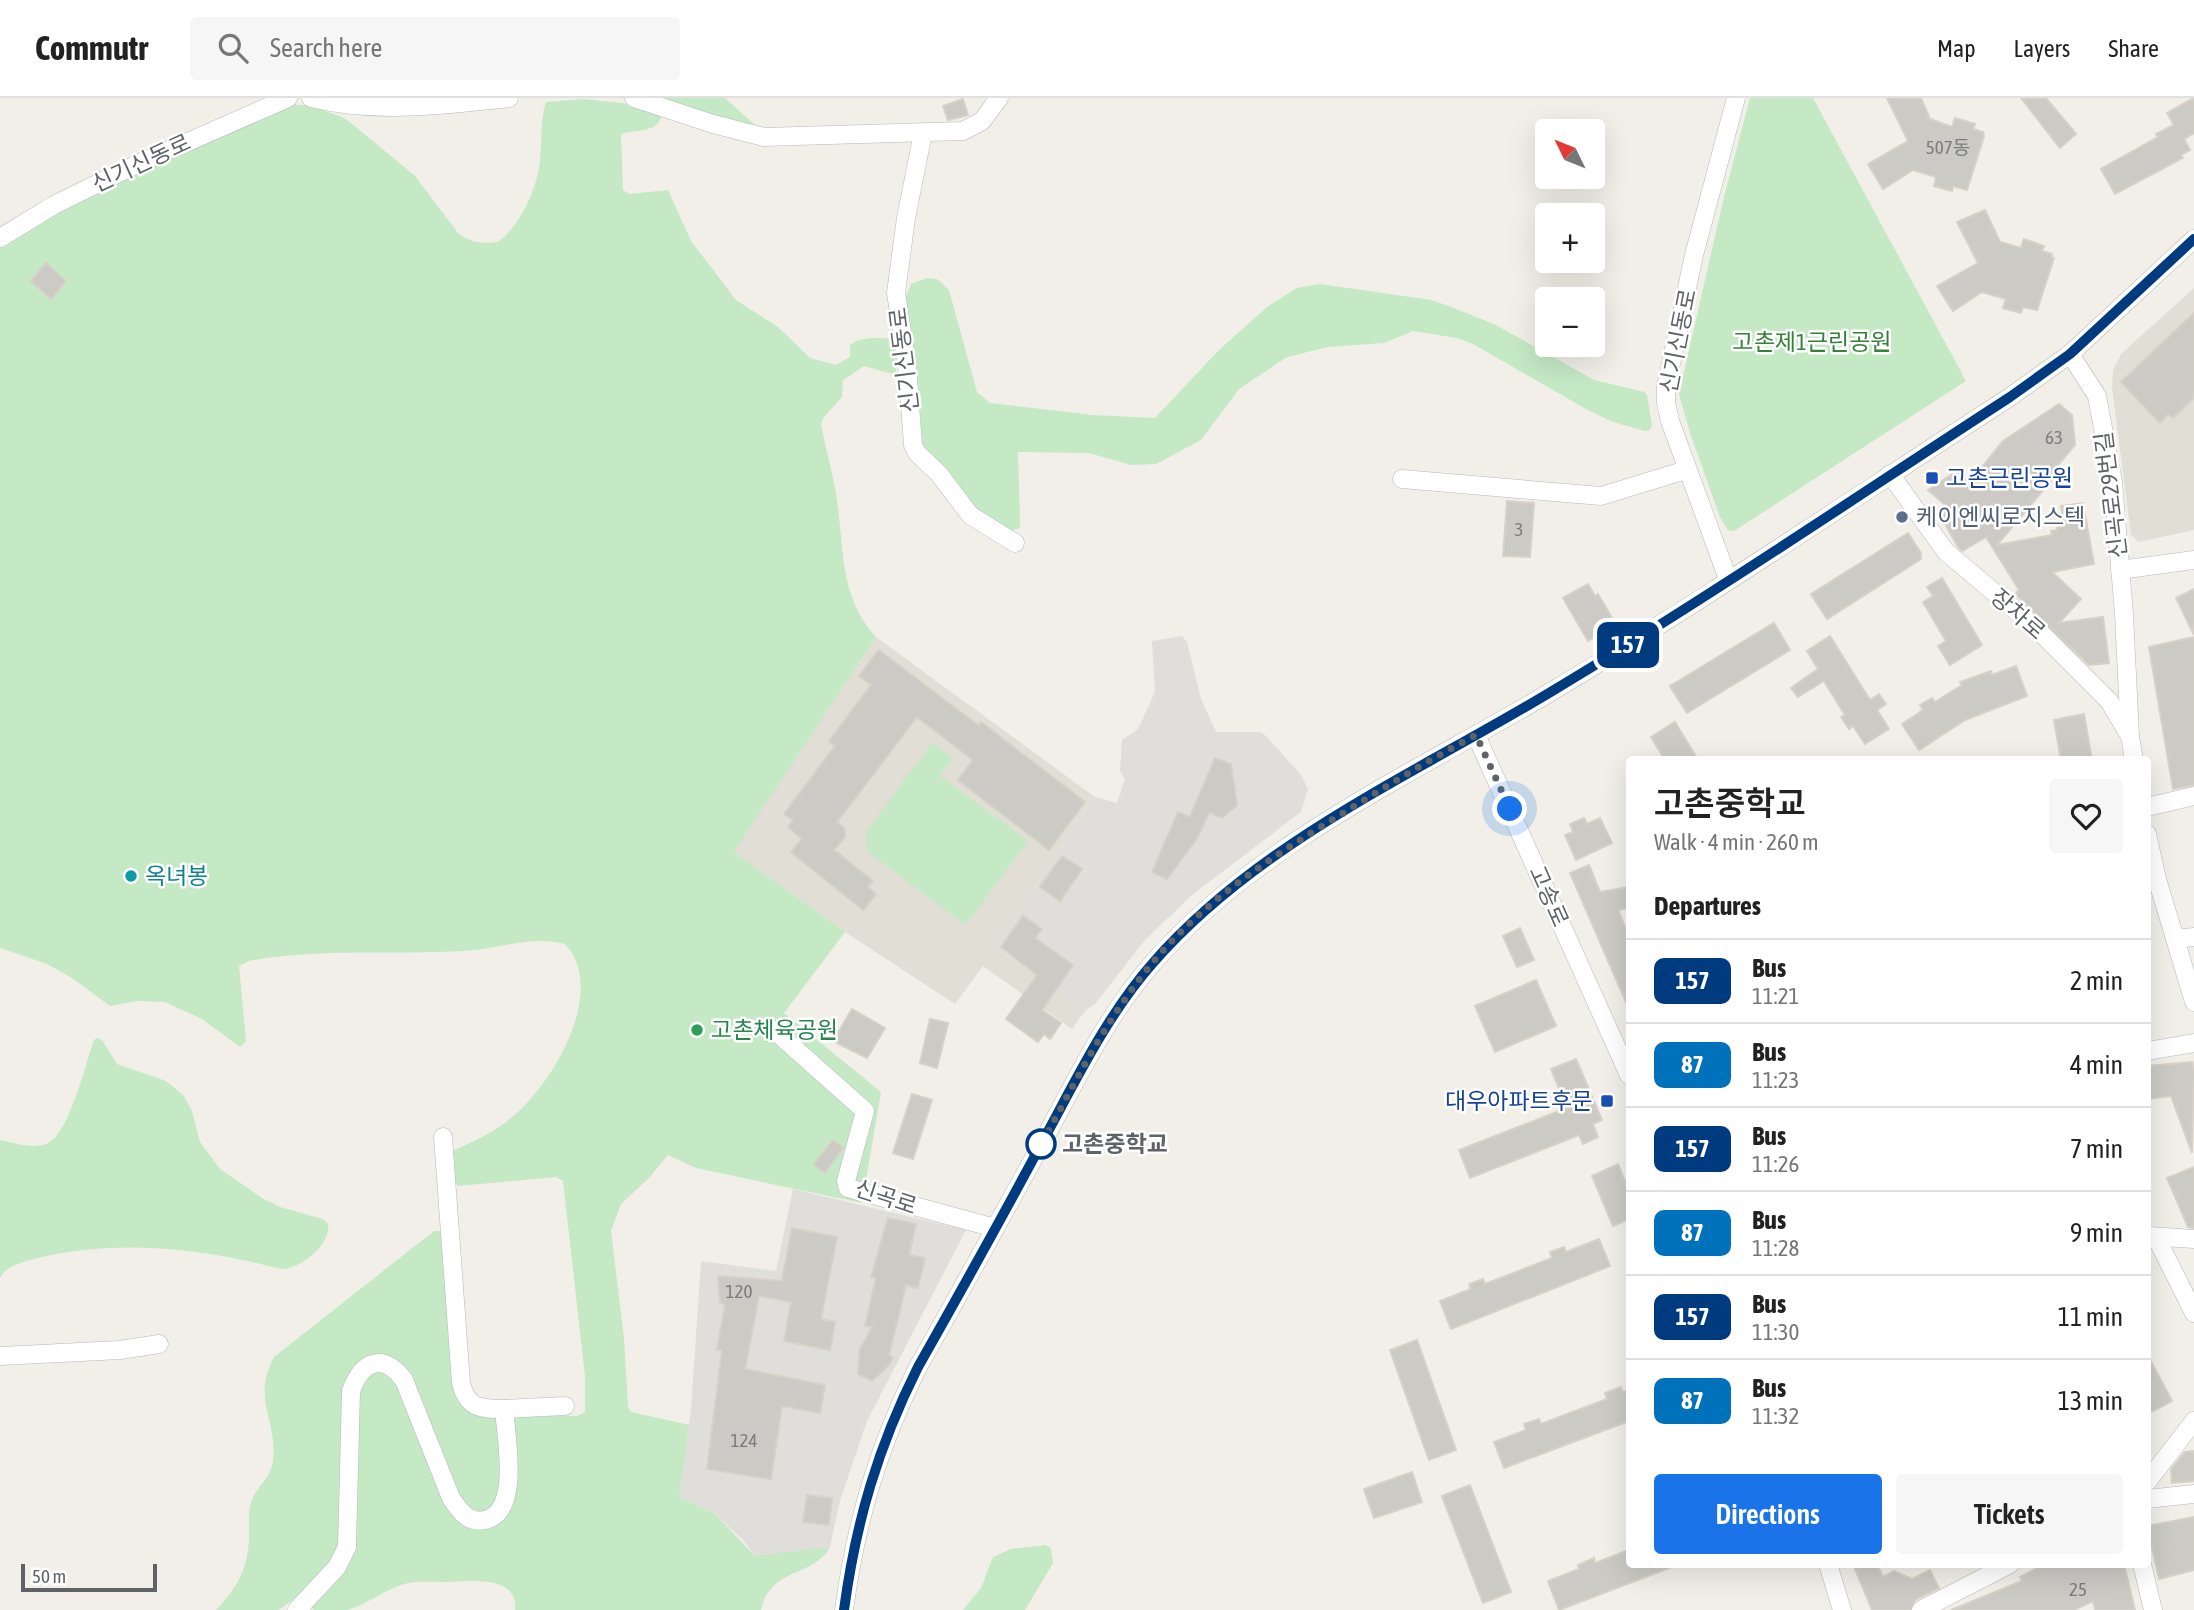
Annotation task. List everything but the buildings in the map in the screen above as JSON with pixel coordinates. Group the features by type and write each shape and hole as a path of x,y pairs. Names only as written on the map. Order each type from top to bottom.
{"street":[{"name":"신기신동로","path":"0,238 64,200 288,98"},
{"path":"311,98 340,105 412,107 509,98"},
{"path":"634,98 713,124 764,137 786,138 820,133 963,131 982,121 999,98"},
{"name":"신기신동로","path":"1728,579 1686,470 1666,403 1666,387 1694,255 1736,98"},
{"name":"신기신동로","path":"923,133 912,184 896,293 907,365 913,445 970,515 1014,543"},
{"path":"844,1610 863,1506 893,1417 1094,1049 1149,967 1183,930 1214,900 1267,861 1435,757 1609,657 2070,354 2194,239"},
{"name":"신곡로29번길","path":"2070,354 2089,381 2102,414 2113,482 2120,570 2194,560"},
{"path":"1402,479 1601,496 1686,470"},
{"name":"장차로","path":"1890,474 1946,552 2033,625 2098,688 2130,736 2133,756"},
{"path":"2120,570 2130,736"},
{"name":"고송로","path":"1476,735 1625,1057"},
{"path":"2151,806 2194,796"},
{"path":"2151,848 2194,1002"},
{"path":"2176,939 2194,937"},
{"name":"신곡로","path":"774,1030 865,1111 846,1181 848,1188 995,1228"},
{"path":"2151,1050 2194,1043"},
{"path":"443,1137 461,1383 467,1398 478,1409 565,1406"},
{"path":"2152,1236 2194,1239"},
{"path":"2152,1236 2194,1314"},
{"path":"0,1356 120,1350 159,1345"},
{"path":"297,1610 337,1567 347,1547 351,1391 356,1377 364,1368 373,1363 385,1363 395,1367 404,1380 451,1498 471,1520 482,1521 495,1517 505,1505 509,1490 504,1409"},
{"path":"2151,1477 2194,1421"},
{"path":"2151,1499 2194,1494"},
{"path":"1829,1568 1842,1610"},
{"path":"1921,1610 2002,1568"},
{"path":"2143,1568 2153,1610"}],"shaded area":[{"path":"2194,288 2194,530 2139,542 2131,535 2112,387 2113,370 2121,354"},
{"path":"1182,636 1187,642 1201,699 1216,732 1260,732 1265,735 1301,775 1308,789 1301,812 1193,894 1145,940 1095,1004 1085,1011 995,947 1095,797 1117,803 1125,779 1120,771 1122,740 1138,729 1155,692 1152,641"},
{"path":"876,637 1095,797 995,947 1085,1011 1072,1029 983,966 955,1004 845,932 734,852"},
{"path":"793,1189 966,1230 867,1421 840,1501 830,1547 761,1557 755,1556 744,1541 714,1513 679,1497 691,1409 701,1261 776,1271"}],"green space":[{"path":"661,98 725,98 756,126 734,123"},
{"name":"고촌제1근린공원","path":"1750,98 1813,98 1966,381 1734,531 1728,530 1720,517 1679,394 1724,197"},
{"path":"584,99 630,104 662,114 660,120 651,128 621,134 623,190 629,194 668,190 691,241 736,300 778,327 810,358 836,365 850,357 850,345 860,340 882,338 894,339 895,342 896,375 864,366 843,380 842,397 823,418 821,424 835,488 849,586 863,621 876,637 734,852 845,932 784,1013 881,1092 862,1203 696,1168 668,1155 649,1178 621,1204 611,1231 624,1338 628,1407 631,1412 689,1425 679,1497 714,1513 755,1556 830,1547 823,1557 813,1564 773,1586 761,1610 515,1610 514,1598 509,1590 500,1585 477,1581 407,1583 347,1610 314,1610 299,1596 278,1610 216,1610 241,1576 247,1557 251,1503 272,1467 274,1446 265,1385 274,1357 434,1231 440,1231 442,1239 451,1372 460,1403 475,1414 577,1416 585,1412 585,1376 563,1181 556,1177 458,1186 451,1164 453,1151 504,1124 542,1085 569,1037 578,1012 581,987 577,964 565,944 553,942 528,942 464,951 329,953 249,961 239,966 246,1041 240,1047 202,1019 165,1002 137,1001 110,1006 72,978 47,964 0,948 0,242 63,205 289,104 311,106 342,117 415,176 458,233 477,242 498,242 520,217 535,183 546,102"},
{"path":"927,278 937,279 949,290 977,392 990,403 1092,415 1155,418 1218,351 1267,307 1297,288 1320,284 1431,300 1496,325 1535,347 1535,357 1553,357 1594,380 1644,392 1647,395 1652,425 1650,430 1645,431 1613,422 1473,344 1457,338 1413,331 1384,343 1328,347 1287,357 1239,389 1201,440 1156,464 1131,465 1089,453 1018,452 1020,528 1010,531 983,517 922,444 919,391 905,299 911,284"},
{"path":"932,743 953,758 940,776 1028,841 966,925 868,852 866,832"},
{"path":"94,1040 102,1040 117,1064 166,1081 183,1095 192,1111 200,1142 220,1169 280,1207 323,1219 328,1224 328,1232 320,1247 306,1260 282,1269 192,1252 102,1248 24,1262 7,1269 0,1278 0,1140 37,1146 56,1137 70,1112"},
{"path":"1045,1545 1051,1548 1053,1563 1025,1610 963,1610 981,1588 993,1557 1011,1549"}],"bus line":[{"name":"157","path":"844,1610 863,1506 893,1417 1094,1049 1149,967 1183,930 1214,900 1267,861 1435,757 1609,657 2010,397 2070,354 2194,239"}],"place":[{"name":"고촌근린공원","path":"1932,478"},
{"name":"케이엔씨로지스텍","path":"1902,517"},
{"name":"옥녀봉","path":"131,876"},
{"name":"고촌체육공원","path":"697,1030"},
{"name":"대우아파트후문","path":"1607,1101"},
{"name":"고촌중학교","path":"1041,1144"}],"route":[{"path":"1041,1144 1036,1154 1094,1049 1149,967 1214,900 1267,861 1435,757 1476,735 1510,809"}]}
